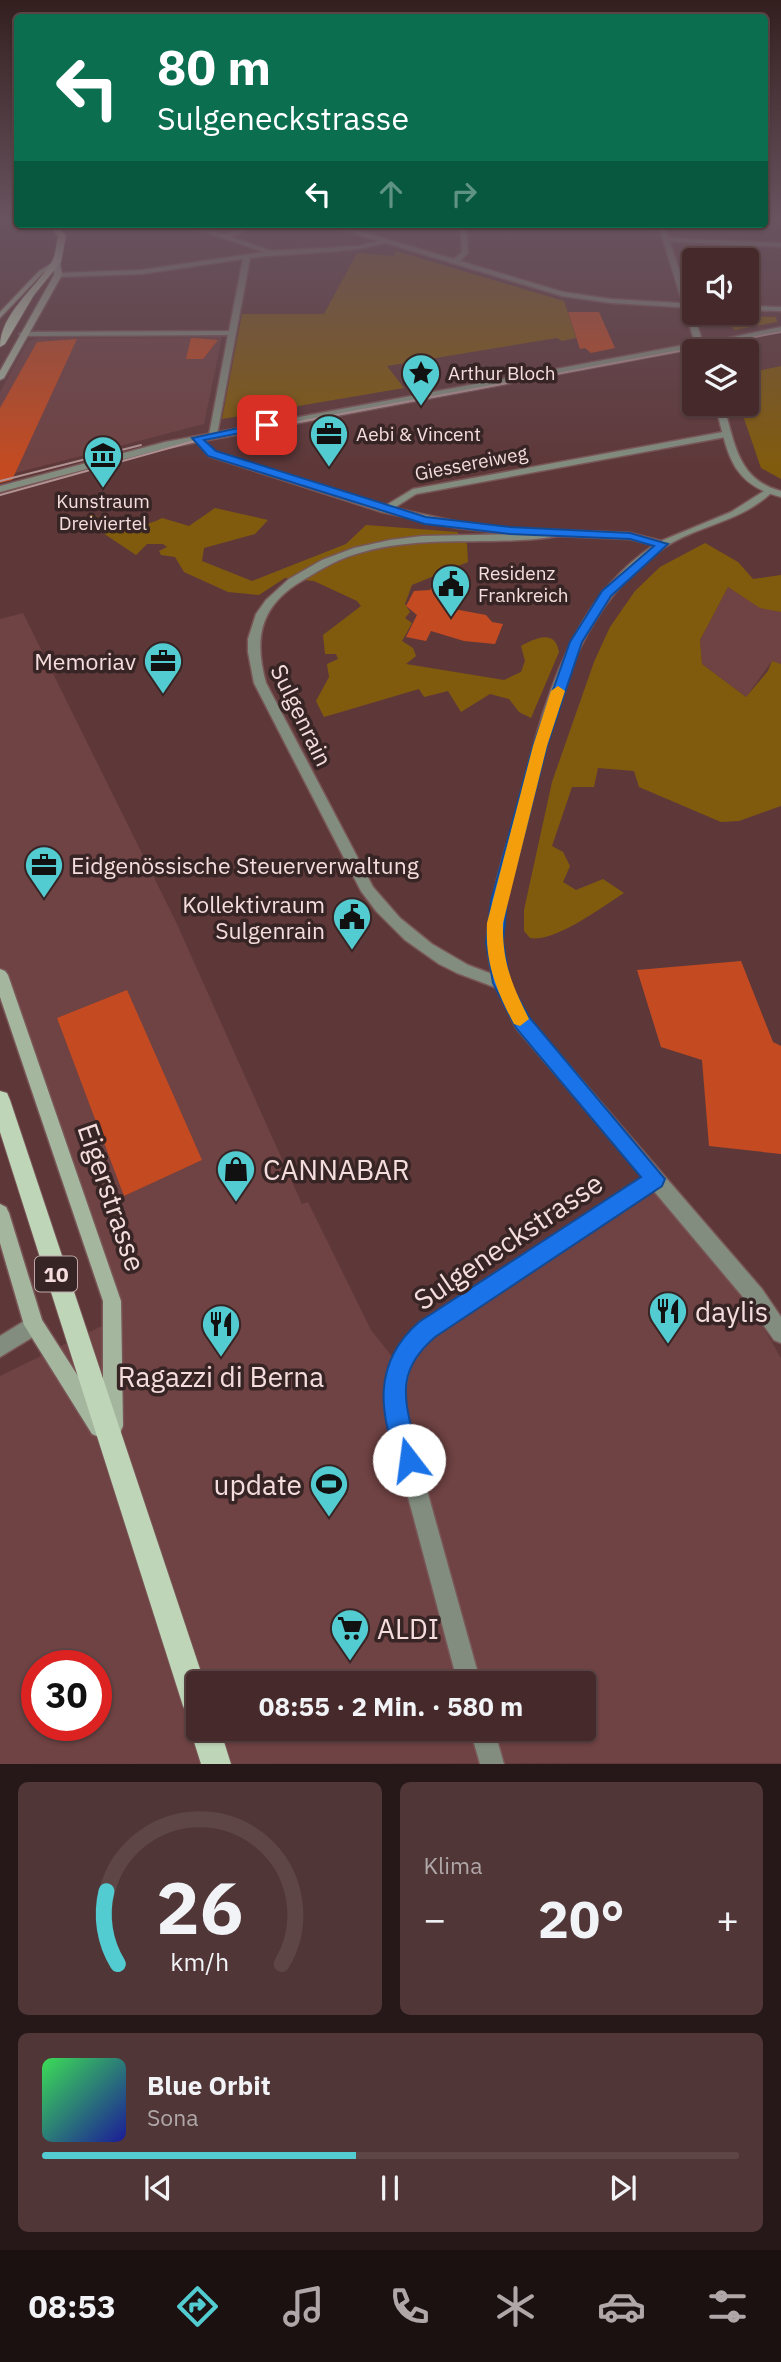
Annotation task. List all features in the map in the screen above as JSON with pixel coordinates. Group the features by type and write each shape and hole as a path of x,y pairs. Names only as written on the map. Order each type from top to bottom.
{"main road":[{"path":"0,316 13,302"},
{"path":"0,344 25,302"},
{"path":"0,378 42,302"},
{"name":"Eigerstrasse","path":"0,975 112,1301 113,1448"},
{"name":"Eigerstrasse","path":"0,1100 186,1671"},
{"name":"Eigerstrasse","path":"0,1213 34,1325 113,1448"},
{"path":"209,1741 216,1763"}],"street":[{"path":"213,435 238,302"},
{"path":"648,302 682,305"},
{"path":"759,308 781,309"},
{"path":"739,339 781,329"},
{"path":"23,334 232,333"},
{"path":"0,489 197,438 682,351"},
{"path":"723,416 742,475 751,484 767,492 781,494"},
{"name":"Giessereiweg","path":"385,509 411,492 728,434"},
{"path":"197,438 212,454 385,509"},
{"path":"767,492 749,509 693,529 662,544 607,594 576,642 540,746 499,901 495,942 502,983 511,1005 537,1043 755,1296 781,1333"},
{"name":"Sulgenrain","path":"385,509 425,520 557,534"},
{"name":"Sulgenrain","path":"502,983 469,975 406,935 388,919 368,891 260,684 254,658 254,635 266,604 307,571 366,546 425,537 557,534 630,536 662,544"},
{"name":"Sulgeneckstrasse","path":"466,1671 395,1411 394,1383 400,1359 410,1344 427,1329 655,1179"},
{"path":"0,1347 34,1325"},
{"path":"486,1741 492,1763"}],"shaded area":[{"path":"330,302 564,302 576,338 562,341 557,338 387,366 404,388 222,419 242,314 324,314"},
{"path":"759,317 776,317 777,322 735,330 730,325 759,325"},
{"path":"222,337 204,424 0,477 0,392 28,341 39,338"},
{"path":"781,366 781,479 761,468 743,416 759,416 759,371"},
{"path":"215,508 268,520 255,534 204,548 202,561 252,581 346,544 366,525 457,532 467,544 468,562 412,585 405,604 410,612 405,618 412,623 402,641 413,648 416,656 406,664 504,680 521,672 525,661 521,646 539,638 549,638 557,645 559,652 531,718 519,712 509,699 490,694 461,712 448,691 424,697 419,689 324,717 316,701 329,677 327,664 338,659 336,654 325,654 323,635 361,606 357,601 314,581 285,578 259,595 228,592 184,572 175,557 161,555 159,551 167,547 163,544 147,544 136,555 85,521 91,515 136,524 162,518 189,526"},
{"path":"705,543 738,562 753,579 781,575 781,612 760,608 728,587 700,640 702,664 746,697 768,671 772,661 781,664 781,806 739,821 721,822 639,787 634,771 598,768 594,787 572,787 552,846 563,852 570,866 563,882 576,890 603,879 624,893 565,929 552,935 530,938 524,931 524,910 552,782 594,662 610,627 635,591 660,567"},
{"path":"728,587 760,607 781,612 781,664 772,661 746,697 702,664 700,640"},
{"path":"23,613 177,924 302,1204 308,1202 371,1330 402,1369 427,1338 655,1192 719,1266 765,1330 781,1358 781,1763 0,1764 0,1376 114,1320 0,981 0,619"}],"building":[{"path":"568,312 599,312 615,348 591,353 585,348 580,349"},
{"path":"191,338 218,340 203,359 186,359"},
{"path":"77,339 12,480 0,483 0,408 37,342"},
{"name":"Residenz Frankreich","path":"437,578 445,581 442,594 449,596 443,607 486,615 492,622 503,624 495,644 464,641 431,631 426,641 406,637 417,615 406,606 414,591 430,590"},
{"path":"741,961 773,1042 781,1046 781,1154 709,1146 702,1060 661,1047 637,970"},
{"path":"127,990 202,1160 124,1196 57,1018"}],"tram line":[{"path":"0,495 191,442 781,332"},
{"path":"0,481 141,445"}],"slow traffic":[{"path":"520,1019 502,983 495,942 495,923 540,746 558,691"}],"place":[{"name":"Arthur Bloch","path":"421,407"},
{"name":"Aebi & Vincent","path":"329,468"},
{"name":"Kunstraum Dreiviertel","path":"103,489"},
{"name":"Residenz Frankreich","path":"451,618"},
{"name":"Memoriav","path":"163,695"},
{"name":"Eidgenössische Steuerverwaltung","path":"44,899"},
{"name":"Kollektivraum Sulgenrain","path":"352,951"},
{"name":"CANNABAR","path":"236,1203"},
{"name":"daylis","path":"668,1345"},
{"name":"Ragazzi di Berna","path":"221,1358"},
{"name":"update","path":"329,1518"},
{"name":"ALDI","path":"350,1662"}],"route":[{"path":"267,425 197,438 212,454 425,520 510,531 630,536 662,544 622,577 607,594 576,642 540,746 495,923 495,942 502,983 522,1023 655,1179 427,1329 410,1344 400,1359 394,1383 395,1411 409,1460"}]}
